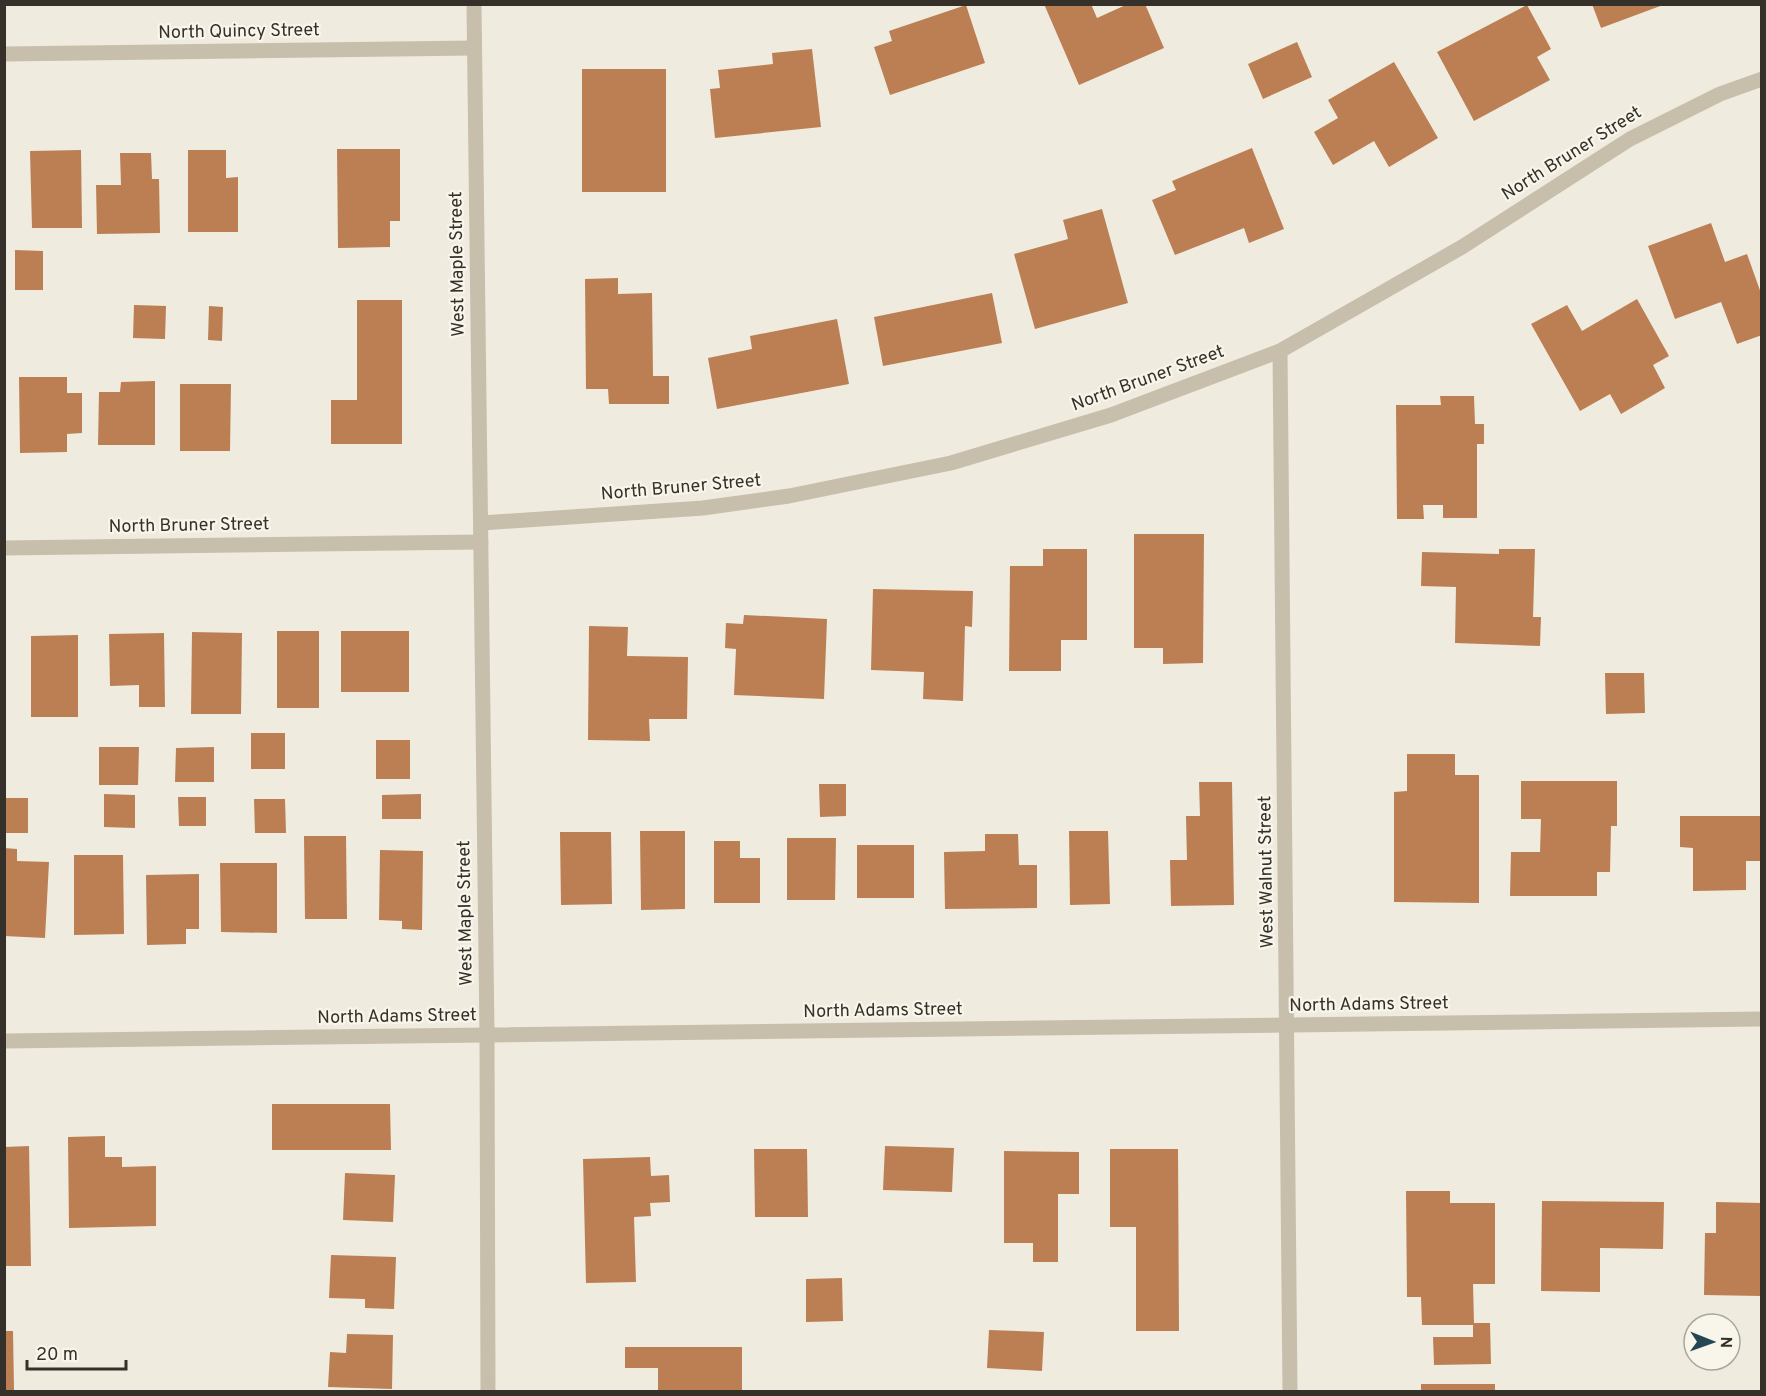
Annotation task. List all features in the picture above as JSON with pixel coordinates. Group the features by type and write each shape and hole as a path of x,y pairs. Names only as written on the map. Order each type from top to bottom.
{"street":[{"name":"West Maple Street","path":"474,4 482,523 488,1392"},
{"name":"North Quincy Street","path":"4,54 474,48"},
{"name":"North Bruner Street","path":"482,523 704,508 863,483 1026,442 1111,415 1280,351 1462,247 1630,139 1720,94 1761,79"},
{"name":"West Walnut Street","path":"1280,351 1290,1392"},
{"name":"North Bruner Street","path":"4,548 481,542"},
{"name":"North Adams Street","path":"4,1041 1761,1019"}],"building":[{"path":"1044,4 1091,4 1097,18 1128,4 1145,4 1164,48 1079,85"},
{"path":"1592,4 1663,4 1663,5 1601,28"},
{"path":"966,5 985,63 890,95 874,47 892,41 889,31"},
{"path":"1527,5 1551,49 1537,57 1550,80 1474,121 1437,52"},
{"path":"1297,42 1312,77 1263,99 1248,64"},
{"path":"812,49 821,127 715,138 710,89 720,88 718,70 773,64 772,53"},
{"path":"1394,62 1438,138 1389,167 1374,141 1333,165 1314,132 1338,118 1328,100"},
{"path":"582,69 666,69 666,192 582,192"},
{"path":"1252,148 1284,229 1249,243 1244,228 1175,255 1152,200 1176,190 1172,181"},
{"path":"337,149 400,149 400,221 390,221 390,247 338,248"},
{"path":"81,150 82,228 32,228 30,151"},
{"path":"188,150 226,150 226,178 238,177 238,232 188,232"},
{"path":"120,153 151,153 152,179 159,179 160,233 97,234 96,185 121,185"},
{"path":"1102,209 1128,303 1035,329 1014,254 1068,239 1063,220"},
{"path":"1711,223 1725,262 1747,254 1762,296 1762,335 1737,344 1721,302 1675,319 1648,246"},
{"path":"15,250 43,251 43,290 15,290"},
{"path":"618,278 618,294 652,293 653,376 669,376 669,404 609,404 608,389 586,389 585,279"},
{"path":"992,293 1002,343 883,366 874,317"},
{"path":"1637,299 1669,356 1653,365 1665,388 1621,414 1610,394 1580,411 1531,324 1567,305 1582,331"},
{"path":"357,300 402,300 402,444 331,444 331,400 357,400"},
{"path":"134,305 166,306 165,339 133,338"},
{"path":"209,306 223,307 222,341 208,340"},
{"path":"837,319 849,384 717,409 708,358 752,349 750,336"},
{"path":"19,377 67,377 67,393 82,393 82,433 67,434 67,452 20,453"},
{"path":"155,381 155,445 98,445 99,392 120,392 121,382"},
{"path":"180,384 231,384 230,451 180,451"},
{"path":"1440,396 1474,396 1475,424 1484,424 1484,444 1477,444 1477,518 1443,518 1443,505 1423,505 1424,519 1397,519 1396,405 1441,405"},
{"path":"1134,534 1204,534 1203,663 1163,664 1163,648 1134,648"},
{"path":"1043,549 1087,549 1087,640 1061,640 1061,671 1009,671 1010,566 1043,566"},
{"path":"1499,549 1535,549 1533,617 1541,617 1540,646 1455,643 1456,587 1421,586 1422,552 1499,554"},
{"path":"873,589 973,591 972,627 965,626 963,701 923,699 924,672 871,670"},
{"path":"744,615 827,619 824,699 734,695 736,649 725,648 726,623 743,624"},
{"path":"589,626 628,627 627,656 688,657 687,719 649,719 650,741 588,740"},
{"path":"277,631 319,631 319,708 277,708"},
{"path":"341,631 409,631 409,692 341,692"},
{"path":"192,632 242,633 241,714 191,714"},
{"path":"164,633 165,707 139,707 139,685 110,686 109,634"},
{"path":"78,635 78,717 31,717 31,636"},
{"path":"1605,673 1644,673 1645,713 1606,714"},
{"path":"251,733 285,733 285,769 251,769"},
{"path":"376,740 410,740 410,779 376,779"},
{"path":"99,747 139,747 138,785 99,785"},
{"path":"214,747 214,782 175,782 176,748"},
{"path":"1407,754 1455,754 1455,775 1479,775 1479,903 1394,902 1394,792 1407,791"},
{"path":"1521,781 1617,781 1617,826 1611,826 1610,872 1597,872 1597,896 1510,896 1511,852 1540,852 1541,819 1521,819"},
{"path":"1199,782 1232,782 1234,905 1171,906 1170,860 1187,860 1186,816 1200,816"},
{"path":"819,784 846,784 846,816 820,817"},
{"path":"104,794 135,795 135,828 104,827"},
{"path":"421,794 421,819 382,819 382,795"},
{"path":"178,797 206,797 206,826 179,826"},
{"path":"4,798 28,798 28,833 4,833"},
{"path":"254,799 285,799 286,833 255,833"},
{"path":"1680,816 1762,816 1762,861 1746,861 1746,890 1693,891 1693,848 1680,847"},
{"path":"640,831 685,831 685,909 641,910"},
{"path":"1069,831 1108,831 1110,904 1070,905"},
{"path":"560,832 611,832 612,904 561,905"},
{"path":"985,834 1018,834 1019,865 1037,865 1037,908 945,909 944,852 985,851"},
{"path":"304,836 346,836 347,919 305,919"},
{"path":"787,838 836,838 835,900 787,900"},
{"path":"714,841 740,841 740,858 760,858 760,903 714,903"},
{"path":"857,845 914,845 914,898 857,898"},
{"path":"4,848 17,849 17,861 49,862 45,938 4,936"},
{"path":"380,850 423,851 422,930 402,929 402,921 379,920"},
{"path":"74,855 123,855 124,934 74,935"},
{"path":"220,863 277,863 277,933 221,932"},
{"path":"199,874 199,929 186,929 186,944 147,945 146,875"},
{"path":"272,1104 390,1104 391,1150 272,1150"},
{"path":"105,1136 105,1157 122,1157 122,1167 156,1166 156,1226 69,1228 68,1137"},
{"path":"29,1146 31,1266 4,1266 4,1147"},
{"path":"885,1146 954,1148 952,1192 883,1190"},
{"path":"754,1149 807,1149 808,1217 755,1217"},
{"path":"1110,1149 1178,1149 1179,1331 1136,1331 1136,1227 1110,1227"},
{"path":"1004,1151 1079,1152 1079,1194 1058,1194 1058,1262 1033,1262 1033,1243 1004,1243"},
{"path":"650,1157 651,1176 669,1175 670,1202 650,1203 651,1216 634,1217 636,1282 586,1283 583,1159"},
{"path":"345,1173 395,1175 393,1222 343,1220"},
{"path":"1406,1191 1450,1191 1450,1203 1495,1203 1495,1284 1473,1284 1474,1323 1490,1323 1491,1364 1434,1365 1433,1337 1473,1337 1473,1325 1422,1325 1421,1297 1407,1297"},
{"path":"1542,1201 1664,1202 1663,1249 1600,1248 1600,1292 1541,1291"},
{"path":"1716,1202 1762,1203 1762,1296 1704,1295 1705,1233 1716,1233"},
{"path":"331,1255 396,1257 394,1309 365,1308 365,1299 329,1298"},
{"path":"842,1278 843,1321 806,1322 806,1279"},
{"path":"989,1330 1044,1332 1042,1371 987,1368"},
{"path":"4,1331 13,1331 14,1390 4,1391"},
{"path":"347,1334 393,1335 392,1389 328,1387 330,1352 346,1353"},
{"path":"625,1347 742,1347 742,1392 658,1392 658,1368 625,1368"},
{"path":"1421,1384 1495,1384 1495,1392 1421,1392"}]}
